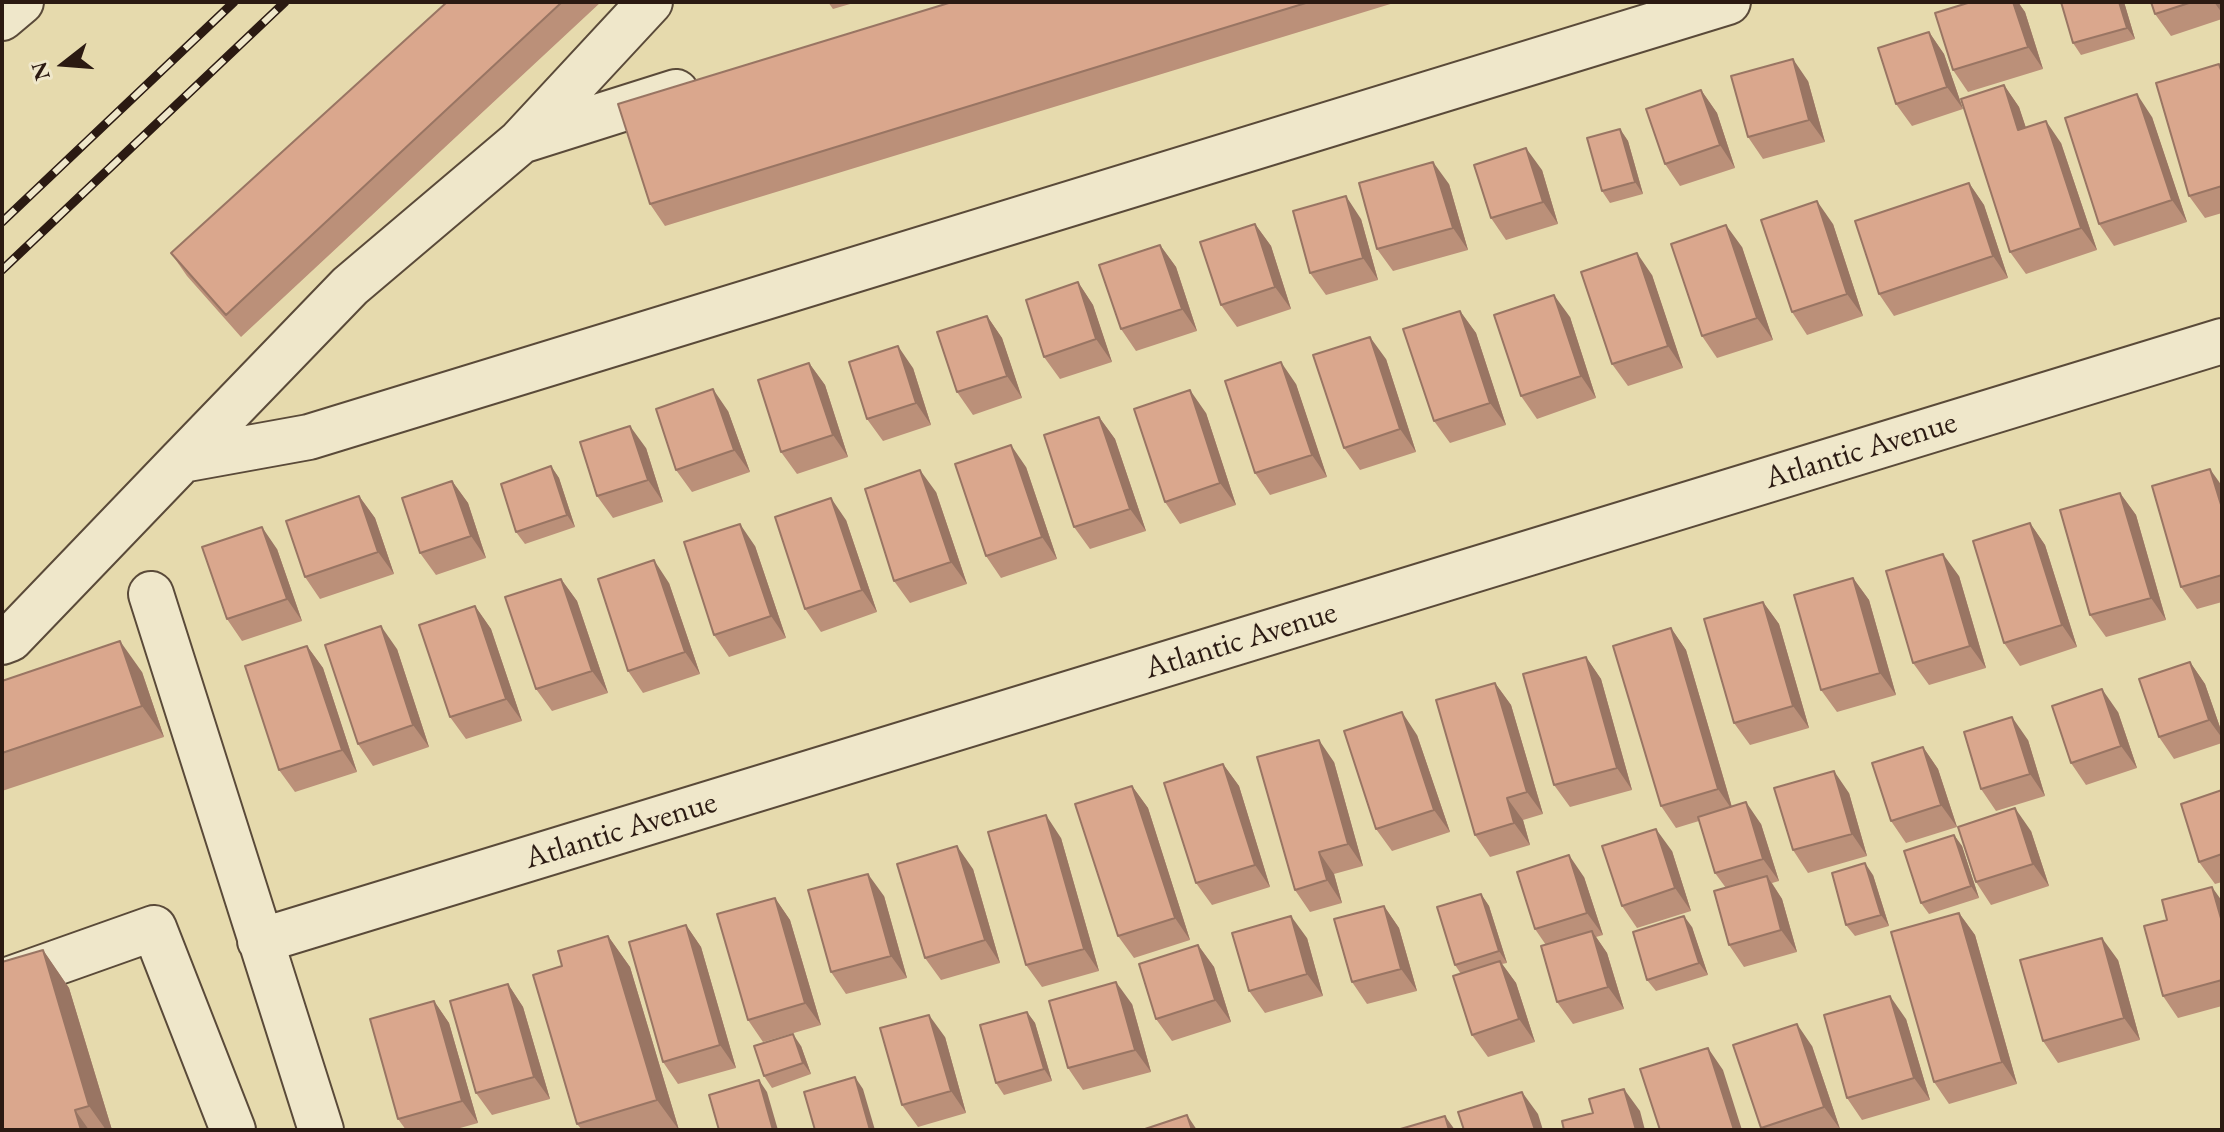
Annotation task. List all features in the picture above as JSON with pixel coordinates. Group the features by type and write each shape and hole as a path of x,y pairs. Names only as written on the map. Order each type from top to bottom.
{"street":[{"path":"2,18 21,2"},
{"path":"2,642 10,639 350,286 520,142 650,2"},
{"path":"182,460 309,437 1727,2"},
{"path":"520,142 717,79"},
{"name":"Atlantic Avenue","path":"260,941 2222,341"},
{"path":"151,594 321,1130"},
{"path":"2,982 154,928 233,1130"}],"building":[{"path":"447,2 562,2 226,315 171,253"},
{"path":"952,2 1309,2 650,204 618,104"},
{"path":"1971,2 2013,2 2028,47 1953,70 1935,13"},
{"path":"2061,2 2119,2 2127,28 2073,43"},
{"path":"2151,2 2192,2 2155,14"},
{"path":"1929,32 1947,87 1896,104 1878,48"},
{"path":"1793,59 1809,120 1748,137 1731,76"},
{"path":"2219,64 2222,73 2222,186 2189,196 2156,83"},
{"path":"2004,85 2018,130 2046,121 2081,228 2010,252 1961,99"},
{"path":"1701,90 1720,145 1665,164 1646,109"},
{"path":"2137,94 2172,200 2099,224 2065,118"},
{"path":"1620,129 1635,182 1602,191 1587,138"},
{"path":"1526,148 1543,202 1491,218 1474,165"},
{"path":"1433,162 1453,228 1377,249 1359,183"},
{"path":"1969,183 1993,256 1879,294 1855,221"},
{"path":"1346,196 1363,258 1310,273 1293,211"},
{"path":"1817,201 1847,294 1792,312 1761,220"},
{"path":"1255,224 1275,287 1221,305 1200,242"},
{"path":"1726,225 1757,318 1702,336 1671,244"},
{"path":"1160,245 1182,309 1121,329 1099,265"},
{"path":"1637,253 1668,346 1612,364 1581,272"},
{"path":"1078,282 1096,339 1044,357 1026,300"},
{"path":"1554,295 1581,376 1521,396 1494,315"},
{"path":"1460,311 1490,403 1434,421 1403,329"},
{"path":"987,316 1007,376 957,392 937,332"},
{"path":"1370,337 1400,429 1344,448 1313,355"},
{"path":"898,346 916,403 867,419 849,362"},
{"path":"1281,362 1312,455 1255,473 1225,381"},
{"path":"809,363 833,435 781,452 758,380"},
{"path":"713,389 734,450 676,470 656,409"},
{"path":"1190,390 1220,483 1165,502 1134,409"},
{"path":"1099,417 1130,509 1074,527 1044,435"},
{"path":"630,426 648,480 597,496 580,442"},
{"path":"1011,445 1042,537 986,556 955,464"},
{"path":"551,466 567,515 516,532 501,484"},
{"path":"2210,469 2222,508 2222,575 2181,587 2152,486"},
{"path":"920,470 951,562 894,581 865,489"},
{"path":"452,481 471,536 420,553 402,498"},
{"path":"2120,493 2151,598 2090,615 2060,510"},
{"path":"359,496 378,552 305,577 286,521"},
{"path":"831,498 862,590 805,609 775,517"},
{"path":"2030,523 2062,625 2004,643 1973,541"},
{"path":"740,524 771,616 714,635 684,542"},
{"path":"262,527 287,599 227,619 202,547"},
{"path":"1943,554 1970,646 1913,663 1886,571"},
{"path":"654,560 685,652 628,671 598,579"},
{"path":"1853,578 1880,673 1821,690 1794,595"},
{"path":"561,579 592,671 536,689 505,597"},
{"path":"1763,602 1793,706 1734,723 1704,619"},
{"path":"475,606 506,699 450,717 419,625"},
{"path":"381,626 413,725 358,744 325,645"},
{"path":"1671,628 1718,789 1661,806 1613,646"},
{"path":"120,641 142,706 2,753 2,681"},
{"path":"307,646 342,750 279,770 245,666"},
{"path":"1586,657 1617,768 1554,785 1523,674"},
{"path":"2190,662 2209,720 2159,737 2139,679"},
{"path":"1495,683 1527,792 1507,798 1514,823 1475,835 1436,700"},
{"path":"2102,689 2121,746 2071,763 2052,706"},
{"path":"1402,712 1434,810 1376,829 1344,731"},
{"path":"2012,717 2030,774 1981,789 1964,732"},
{"path":"1319,740 1348,844 1319,852 1327,880 1295,890 1257,757"},
{"path":"1923,747 1941,805 1891,821 1872,763"},
{"path":"1223,764 1255,865 1196,883 1164,783"},
{"path":"1834,771 1852,834 1793,850 1774,788"},
{"path":"1132,786 1175,918 1118,936 1075,804"},
{"path":"2222,790 2222,854 2199,862 2181,804"},
{"path":"1746,802 1763,859 1715,873 1698,817"},
{"path":"2015,808 2033,864 1976,882 1958,827"},
{"path":"1046,815 1084,949 1026,965 988,832"},
{"path":"1656,829 1675,888 1622,906 1602,846"},
{"path":"1954,835 1971,886 1921,903 1904,851"},
{"path":"957,846 985,940 925,958 897,864"},
{"path":"1569,855 1587,913 1535,929 1517,872"},
{"path":"1865,863 1881,915 1846,925 1832,873"},
{"path":"868,874 891,956 831,972 808,890"},
{"path":"1767,876 1781,930 1729,945 1714,891"},
{"path":"2212,887 2222,922 2222,980 2163,996 2144,926 2167,920 2162,900"},
{"path":"1481,894 1499,951 1455,965 1437,907"},
{"path":"775,898 805,1003 748,1020 717,914"},
{"path":"1384,906 1401,969 1352,982 1334,919"},
{"path":"1959,913 2002,1062 1934,1082 1891,932"},
{"path":"1291,916 1307,974 1249,991 1232,933"},
{"path":"1684,916 1699,963 1647,980 1633,932"},
{"path":"686,925 720,1045 663,1062 629,942"},
{"path":"1592,931 1608,987 1557,1002 1541,946"},
{"path":"608,936 657,1100 577,1124 533,975 562,966 558,951"},
{"path":"2102,938 2124,1018 2043,1041 2020,960"},
{"path":"1198,945 1215,1000 1156,1019 1139,964"},
{"path":"43,950 89,1106 75,1110 81,1130 2,1130 2,962"},
{"path":"1500,961 1519,1019 1472,1035 1453,976"},
{"path":"1116,982 1135,1050 1068,1068 1049,1001"},
{"path":"508,984 534,1077 476,1093 450,1001"},
{"path":"1890,996 1914,1078 1847,1098 1824,1015"},
{"path":"434,1001 462,1101 398,1119 370,1019"},
{"path":"1027,1012 1044,1069 996,1083 980,1025"},
{"path":"929,1015 951,1091 902,1105 880,1028"},
{"path":"1797,1024 1824,1107 1761,1128 1733,1045"},
{"path":"793,1034 803,1063 764,1076 754,1046"},
{"path":"1708,1048 1734,1130 1660,1130 1640,1069"},
{"path":"855,1077 870,1130 815,1130 804,1092"},
{"path":"759,1080 773,1130 719,1130 709,1095"},
{"path":"1624,1089 1636,1130 1564,1130 1562,1121 1593,1113 1589,1099"},
{"path":"1522,1092 1535,1130 1464,1130 1458,1112"},
{"path":"1187,1115 1192,1130 1142,1130"},
{"path":"1445,1116 1449,1130 1397,1130"}],"railway":[{"path":"2,222 234,2"},
{"path":"2,270 285,2"}]}
